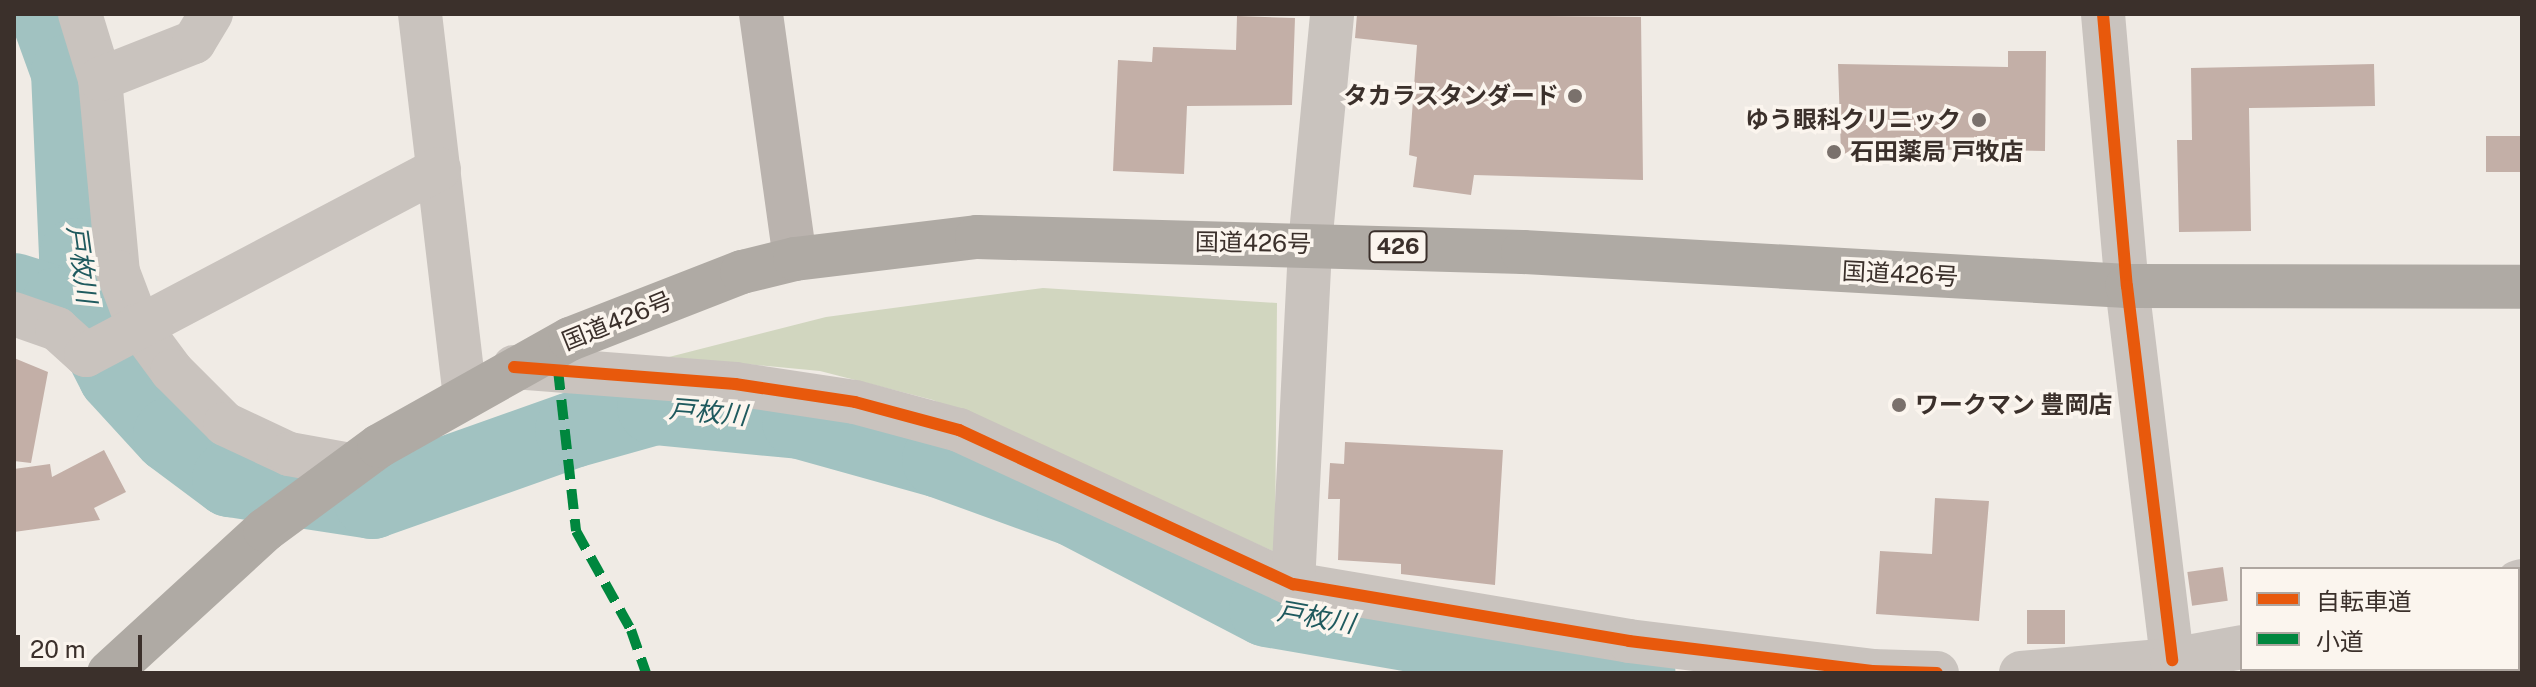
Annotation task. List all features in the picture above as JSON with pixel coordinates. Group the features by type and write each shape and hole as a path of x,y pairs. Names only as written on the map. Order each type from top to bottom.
{"highway":[{"name":"国道426号","path":"109,673 265,530 339,473 465,396 514,367 742,272 795,259 977,237 1310,244 2127,286 2522,287"}],"street":[{"path":"80,14 100,79 118,272 138,325 172,371 225,424 339,473"},
{"path":"100,79 194,42 211,14"},
{"path":"420,14 465,396"},
{"path":"761,14 795,259"},
{"path":"1293,584 1310,244 1332,14"},
{"path":"2103,14 2127,286 2172,660"},
{"path":"14,314 57,329 86,355 439,169"},
{"path":"514,367 735,384 855,402 959,430 1293,584 1629,641 1872,671 1937,673"},
{"path":"2021,673 2172,660 2240,647"}],"green space":[{"path":"1043,288 1277,303 1275,552 933,400 820,371 669,357 826,317"}],"building":[{"path":"1357,14 1641,17 1643,180 1474,175 1471,195 1413,187 1417,157 1409,155 1417,45 1355,38"},
{"path":"1237,16 1295,18 1292,105 1187,106 1184,174 1113,171 1118,60 1152,62 1153,47 1236,50"},
{"path":"2008,51 2046,51 2045,151 1897,149 1897,160 1861,162 1861,154 1841,154 1838,64 2008,67"},
{"path":"2374,64 2375,106 2249,108 2251,231 2179,232 2177,140 2192,140 2191,68"},
{"path":"2486,136 2522,136 2522,172 2486,172"},
{"path":"14,358 48,372 31,463 14,461"},
{"path":"1345,442 1503,450 1495,585 1401,574 1401,564 1338,560 1340,499 1328,499 1330,463 1344,464"},
{"path":"104,450 126,492 94,508 100,520 14,532 14,469 50,464 52,477"},
{"path":"1935,498 1989,501 1979,621 1876,614 1880,551 1932,554"},
{"path":"2223,567 2228,601 2192,606 2187,572"},
{"path":"2027,610 2065,610 2065,644 2027,644"}],"waterway":[{"name":"戸枚川","path":"48,14 69,72 77,256 92,328 116,375 171,435 230,479 372,501 573,430 655,407 800,421 940,460 1075,509 1267,609 1638,673"},
{"path":"14,291 59,305 92,328"},
{"name":"戸枚川","path":"2314,673 2321,671"}],"marked path":[{"path":"558,370 576,531 631,630 646,673"}],"cycle path":[{"path":"2103,14 2127,286 2172,660"},
{"path":"514,367 735,384 855,402 959,430 1293,584 1629,641 1872,671 1937,673"}],"place":[{"name":"タカラスタンダード","path":"1575,96"},
{"name":"ゆう眼科クリニック","path":"1979,120"},
{"name":"石田薬局 戸牧店","path":"1834,152"},
{"name":"ワークマン 豊岡店","path":"1899,405"}]}
